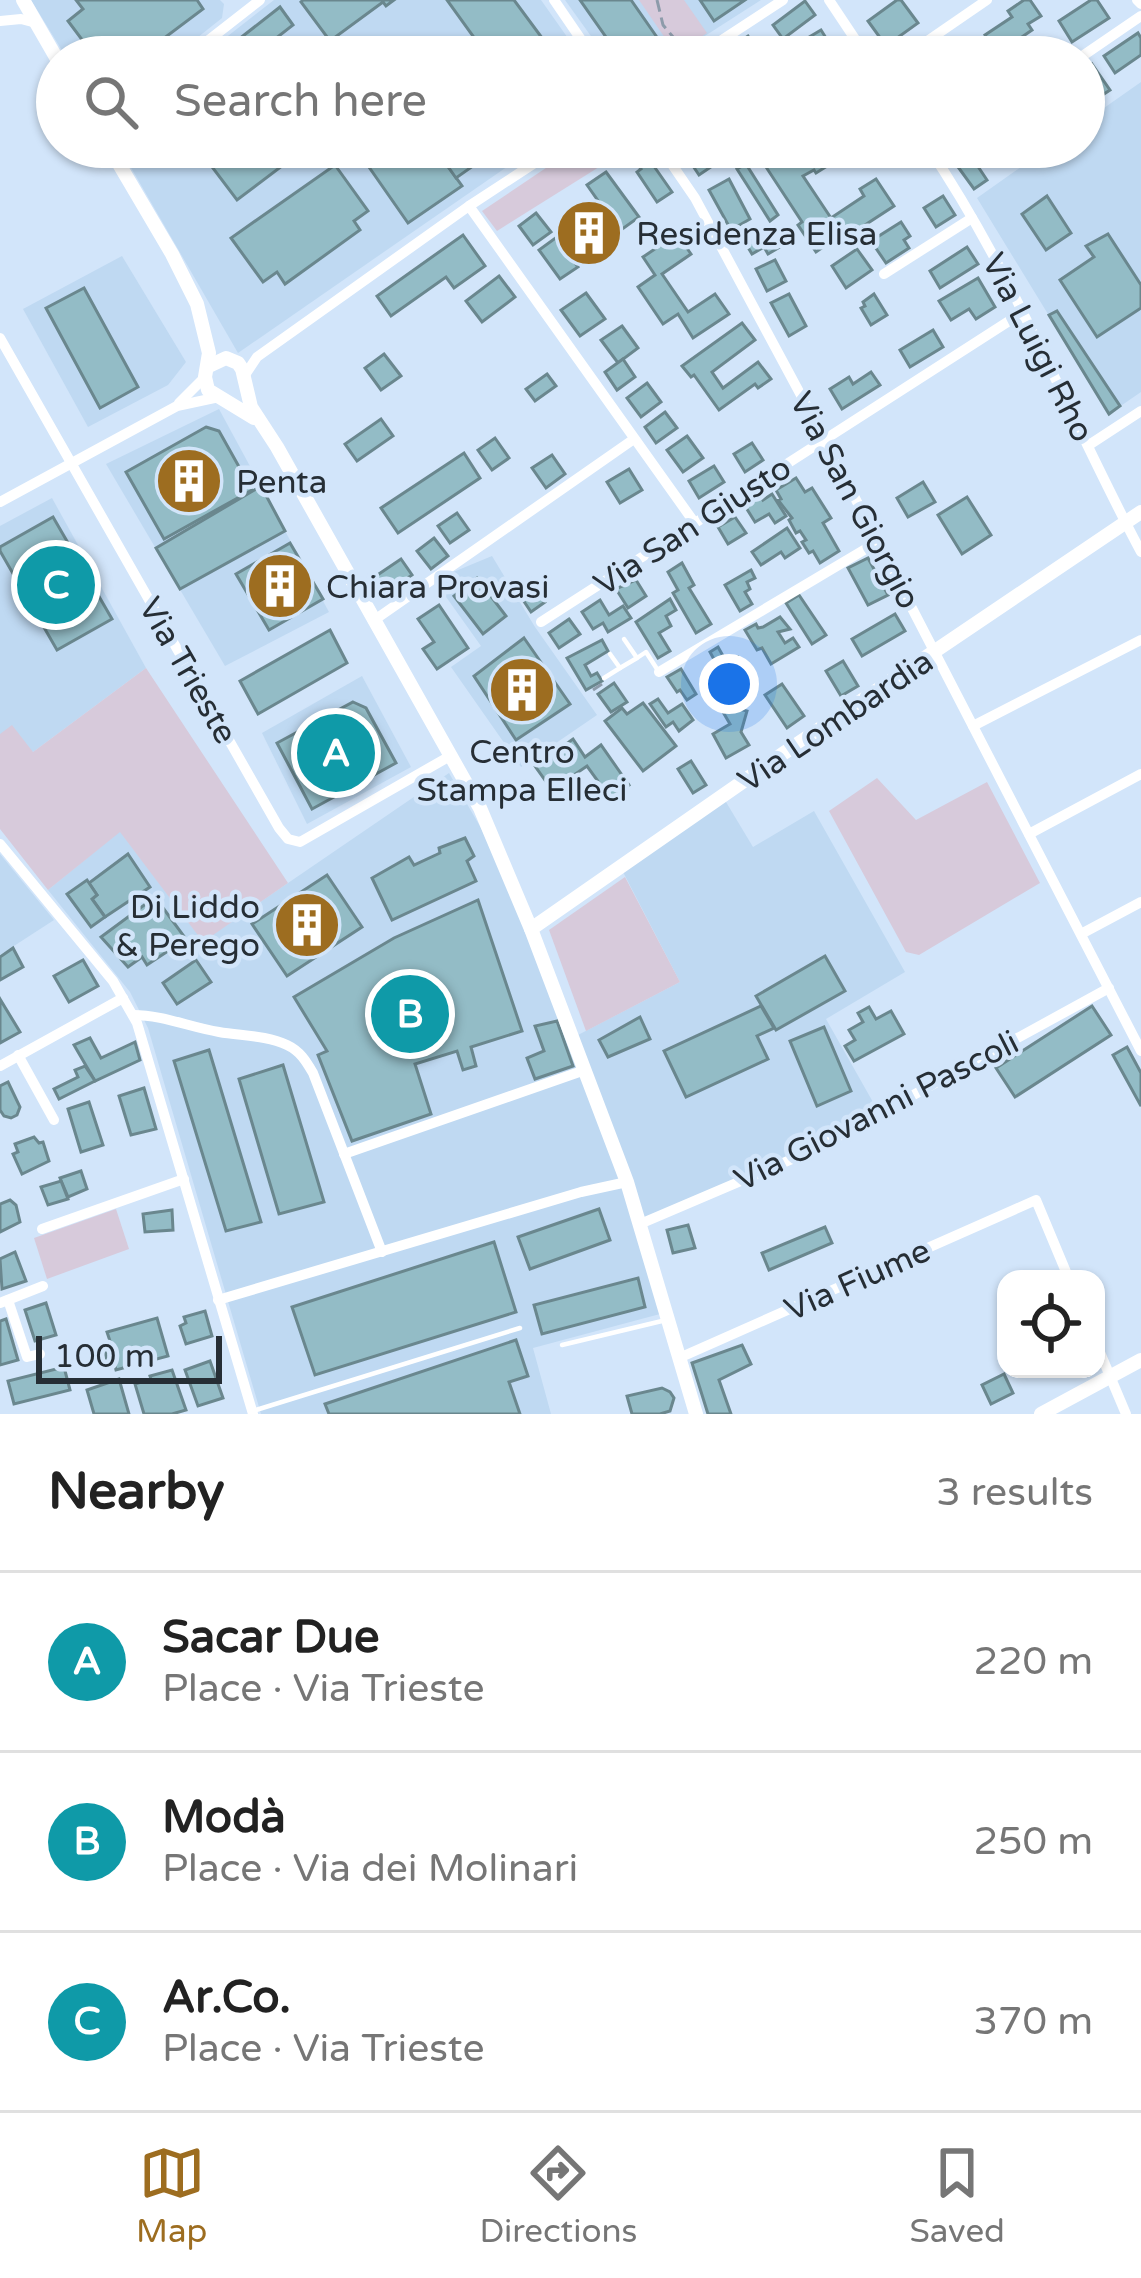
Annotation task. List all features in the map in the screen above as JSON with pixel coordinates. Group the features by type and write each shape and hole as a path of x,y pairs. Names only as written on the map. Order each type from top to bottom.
{"street":[{"path":"23,0 44,36"},
{"path":"231,0 242,14"},
{"path":"214,36 260,0"},
{"path":"554,0 579,36"},
{"path":"726,36 783,0"},
{"path":"829,0 853,36"},
{"path":"935,36 987,0"},
{"path":"1105,41 1141,16"},
{"path":"0,21 36,23"},
{"path":"121,168 197,304 206,333 208,390 258,422"},
{"path":"0,502 177,406 238,393 257,357 527,168"},
{"name":"Via San Giorgio","path":"675,168 879,541 1141,1051"},
{"name":"Via Luigi Rho","path":"942,168 1023,312 1141,552"},
{"path":"469,206 694,522"},
{"path":"884,274 972,218"},
{"name":"Via San Giusto","path":"542,622 1023,312"},
{"path":"206,333 238,363 258,422 277,447 480,808 627,1182 696,1414"},
{"name":"Via Trieste","path":"0,338 288,839 300,842 450,756"},
{"path":"177,406 220,358 257,357"},
{"path":"1089,445 1141,411"},
{"path":"374,621 634,439"},
{"name":"Via Lombardia","path":"531,929 1141,512"},
{"path":"659,673 879,541"},
{"path":"973,726 1141,640"},
{"path":"1029,834 1141,774"},
{"path":"0,844 113,981 133,1015 252,1413"},
{"path":"1081,934 1141,902"},
{"name":"Via Giovanni Pascoli","path":"640,1225 811,1151 1109,988"},
{"path":"0,1066 123,998"},
{"path":"133,1015 162,1016 285,1044 302,1055 313,1072 382,1252"},
{"path":"18,1055 54,1120"},
{"path":"344,1154 585,1070"},
{"path":"42,1229 184,1179"},
{"path":"218,1300 627,1182"},
{"name":"Via Fiume","path":"679,1358 1036,1200 1065,1270"},
{"path":"40,1354 27,1357 4,1302 43,1286"},
{"path":"1041,1414 1141,1360"},
{"path":"1105,1365 1126,1414"}],"lane":[{"path":"624,639 637,658"},
{"path":"604,679 646,652 659,673"},
{"path":"610,655 620,668"},
{"path":"562,1345 668,1319"},
{"path":"252,1413 520,1328"}],"path":[{"path":"657,0 663,25 673,36"}],"shaded area":[{"path":"31,0 220,0 224,4 222,18 199,36 53,36"},
{"path":"274,0 541,0 566,36 228,36"},
{"path":"565,0 761,0 705,36 591,36"},
{"path":"639,0 684,0 707,33 664,36"},
{"path":"1141,82 1141,392 1109,414 977,198 1019,168 1105,168 1105,107"},
{"path":"131,168 505,168 238,353"},
{"path":"546,168 598,168 497,231 482,211"},
{"path":"122,256 186,362 168,385 88,427 23,309"},
{"path":"219,409 329,612 225,666 106,464"},
{"path":"52,498 146,668 33,752 0,734 0,526"},
{"path":"492,556 597,715 521,767 451,667 481,646 434,580"},
{"path":"146,668 288,883 203,942 120,832 48,890 0,829 0,734 12,725 33,752"},
{"path":"362,676 411,767 307,824 262,733"},
{"path":"449,773 481,828 527,931 621,1179 660,1314 533,1348 551,1414 261,1414 148,1028 130,992 48,890 120,831 203,941"},
{"path":"877,778 916,820 987,782 1040,883 919,955 906,952 829,811"},
{"path":"723,797 753,847 814,811 905,972 826,1019 878,1111 809,1148 641,1222 576,1036 680,982 622,870"},
{"path":"0,854 54,920 0,955"},
{"path":"625,877 680,982 586,1031 549,930"},
{"path":"116,1209 129,1249 47,1279 34,1238"}],"building":[{"path":"76,0 197,0 203,9 167,36 79,36 68,21 83,9"},
{"path":"394,0 386,6 383,2 337,36 326,36 301,2"},
{"path":"447,0 514,0 541,36 473,36"},
{"path":"580,0 631,0 656,36 605,36"},
{"path":"700,0 745,0 714,21"},
{"path":"901,0 918,23 900,36 879,36 868,21"},
{"path":"1030,0 1041,16 1028,24 1032,30 1023,36 986,36 1012,17 1008,11"},
{"path":"1091,0 1097,0 1109,18 1081,36 1068,36 1059,21"},
{"path":"805,1 815,15 787,36 781,36 773,25"},
{"path":"280,7 293,25 279,36 243,36"},
{"path":"1138,33 1141,38 1141,55 1115,73 1105,55"},
{"path":"213,168 279,168 237,200"},
{"path":"331,168 337,168 368,211 354,221 360,230 285,284 277,272 263,282 231,238"},
{"path":"370,168 449,168 462,186 408,223"},
{"path":"449,168 470,168 456,178"},
{"path":"655,168 672,192 657,202 637,172"},
{"path":"749,168 778,215 770,221 737,169"},
{"path":"767,168 824,168 803,176 831,218 864,196 860,189 876,179 894,206 816,252 798,225 802,222"},
{"path":"959,168 979,168 987,180 974,189"},
{"name":"Residenza Elisa","path":"606,172 639,217 560,279 539,250 601,205 587,185"},
{"path":"729,179 750,219 731,230 709,190"},
{"path":"943,196 955,215 936,227 924,208"},
{"path":"1047,196 1071,233 1046,250 1022,214"},
{"path":"536,213 551,232 533,245 519,226"},
{"path":"901,222 910,236 904,240 909,248 886,263 871,241"},
{"path":"776,227 785,244 768,254 764,247 752,254 746,244"},
{"path":"677,234 691,254 662,274 688,312 715,294 729,314 693,338 678,314 663,324 638,287 655,275 643,257"},
{"path":"1108,234 1141,285 1141,308 1097,337 1060,280 1094,257 1086,246"},
{"path":"463,235 485,266 454,288 446,277 391,316 377,296"},
{"path":"967,247 978,264 940,288 930,271"},
{"path":"857,249 872,270 846,288 832,266"},
{"path":"775,260 786,281 767,291 756,269"},
{"path":"499,276 515,297 482,322 466,301"},
{"path":"978,278 995,307 976,319 969,309 951,320 939,301"},
{"path":"84,288 138,387 100,408 46,308"},
{"path":"586,293 605,319 580,336 561,310"},
{"path":"789,294 806,326 789,336 771,303"},
{"path":"874,294 887,315 871,325 861,308"},
{"path":"1057,311 1120,406 1109,414 1049,315"},
{"path":"742,323 755,340 712,372 723,388 758,362 771,379 758,388 755,384 719,410 682,366"},
{"path":"622,326 638,348 618,363 601,340"},
{"path":"933,330 943,347 910,367 900,350"},
{"path":"384,354 401,376 381,390 365,368"},
{"path":"623,359 635,377 617,390 605,372"},
{"path":"871,372 880,385 842,409 830,389 849,377 853,384"},
{"path":"547,374 556,386 535,401 526,389"},
{"path":"647,383 661,402 641,417 627,398"},
{"path":"665,412 677,428 656,443 645,427"},
{"path":"381,419 393,436 357,461 345,444"},
{"name":"Penta","path":"206,427 219,431 252,490 164,539 126,472"},
{"path":"687,436 703,458 683,472 667,450"},
{"path":"495,438 509,458 492,470 478,450"},
{"path":"752,443 763,460 745,472 734,454"},
{"path":"464,453 480,478 398,533 381,508"},
{"path":"552,455 565,474 546,488 532,468"},
{"path":"714,466 724,482 699,498 689,481"},
{"path":"629,469 642,490 620,503 607,482"},
{"path":"796,478 805,492 812,488 831,518 823,523 839,551 820,563 813,551 809,553 802,542 806,540 800,531 796,533 792,518 778,500 776,490"},
{"path":"923,482 935,502 908,517 897,498"},
{"path":"261,486 285,531 180,589 156,548"},
{"path":"772,494 786,516 775,523 769,514 755,522 745,506"},
{"path":"967,497 991,535 962,554 938,515"},
{"path":"457,513 469,530 450,543 438,526"},
{"path":"53,517 112,619 57,650 0,551"},
{"path":"735,517 746,533 728,544 718,527"},
{"path":"787,528 800,548 785,558 781,552 761,565 752,552"},
{"path":"434,538 448,556 431,569 417,551"},
{"name":"Chiara Provasi","path":"290,543 323,599 269,630 236,574"},
{"path":"868,558 888,595 868,605 848,568"},
{"path":"401,559 412,575 384,595 373,578"},
{"path":"682,563 694,585 689,588 711,624 696,633 673,593 678,590 668,572"},
{"path":"751,570 755,578 747,582 750,589 745,592 752,604 740,611 725,585"},
{"path":"477,578 506,616 483,634 454,596"},
{"path":"636,580 646,596 628,608 616,589"},
{"path":"534,584 545,602 531,612 519,594"},
{"path":"799,595 826,635 812,644 786,603"},
{"path":"670,599 676,610 666,616 671,626 659,633 670,651 658,658 636,622"},
{"path":"600,600 609,615 623,606 631,618 608,632 603,623 593,629 582,612"},
{"path":"439,605 468,648 437,669 423,649 434,642 418,619"},
{"path":"895,614 905,631 862,656 852,639"},
{"path":"780,617 790,629 778,632 785,643 793,638 799,647 771,664 745,630"},
{"path":"569,619 580,634 559,648 549,633"},
{"path":"330,630 347,663 258,714 240,681"},
{"name":"Centro Stampa Elleci","path":"524,638 570,704 516,740 474,676"},
{"path":"602,640 608,651 585,665 591,676 597,673 602,681 586,690 567,658"},
{"path":"718,647 727,663 738,657 744,667 724,678 710,652"},
{"path":"843,661 858,686 841,696 826,671"},
{"path":"681,669 696,694 687,700 667,677"},
{"path":"614,683 627,702 611,712 598,694"},
{"path":"782,684 804,716 787,728 765,695"},
{"path":"658,699 668,713 682,704 693,720 679,731 673,722 666,727 650,704"},
{"path":"353,702 366,708 396,763 312,809 277,743"},
{"path":"643,703 676,746 643,771 605,721 622,708 627,714"},
{"path":"732,707 747,711 741,732 749,745 726,758 713,734 730,724 723,712"},
{"path":"573,739 585,757 601,745 629,785 610,798 587,766 552,790 535,766"},
{"path":"691,761 706,785 693,793 678,769"},
{"path":"465,838 474,856 467,861 476,881 392,920 372,878 409,857 414,865"},
{"path":"128,854 150,887 105,917 92,899 97,895 89,883"},
{"name":"Di Liddo & Perego","path":"327,875 362,927 287,976 252,924"},
{"path":"87,880 97,895 92,899 105,917 91,927 67,894"},
{"path":"155,897 186,939 147,965 142,957 128,967 101,937"},
{"path":"478,900 522,1031 471,1047 476,1066 463,1070 457,1051 415,1064 431,1114 352,1141 318,1055 327,1051 294,997 394,938"},
{"path":"13,948 23,967 0,980 0,957"},
{"path":"825,956 845,991 776,1030 756,996"},
{"path":"83,960 98,986 69,1002 54,976"},
{"path":"196,960 211,982 177,1004 163,983"},
{"path":"0,999 20,1032 0,1043"},
{"path":"761,1006 774,1028 757,1036 768,1059 686,1097 664,1051"},
{"path":"1092,1006 1111,1035 1015,1097 996,1068"},
{"path":"869,1007 876,1019 891,1011 904,1034 854,1061 845,1046 855,1040 849,1030 863,1022 858,1013"},
{"path":"640,1017 650,1039 608,1057 599,1040"},
{"path":"557,1021 573,1066 535,1079 527,1058 544,1051 535,1026"},
{"path":"824,1027 851,1091 817,1106 790,1041"},
{"path":"90,1038 101,1058 135,1042 140,1060 95,1081 74,1045"},
{"path":"1127,1047 1141,1073 1141,1106 1113,1055"},
{"path":"209,1050 261,1222 226,1231 174,1061"},
{"path":"283,1065 324,1202 279,1214 239,1079"},
{"path":"85,1066 95,1081 59,1099 54,1089 78,1077 75,1070"},
{"path":"8,1082 20,1107 11,1118 0,1110 0,1086"},
{"path":"144,1088 156,1129 131,1135 119,1096"},
{"path":"89,1102 103,1145 81,1152 68,1109"},
{"path":"34,1137 43,1142 49,1161 22,1174 13,1154 18,1152 15,1144"},
{"path":"81,1171 87,1189 68,1197 60,1178"},
{"path":"61,1181 68,1199 48,1205 41,1187"},
{"path":"10,1200 20,1222 0,1232 0,1204"},
{"path":"599,1209 610,1240 530,1269 518,1237"},
{"path":"172,1210 173,1230 145,1232 143,1214"},
{"path":"688,1225 695,1248 673,1253 667,1230"},
{"path":"825,1227 832,1243 769,1270 762,1253"},
{"path":"494,1242 516,1312 315,1375 292,1307"},
{"path":"15,1252 26,1281 2,1289 0,1259"},
{"path":"638,1278 645,1307 542,1334 534,1305"},
{"path":"46,1303 56,1335 35,1341 25,1310"},
{"path":"205,1311 212,1336 186,1344 180,1326 186,1323 184,1317"},
{"path":"157,1318 168,1356 116,1370 105,1353 113,1350 107,1332"},
{"path":"6,1319 18,1360 0,1365 0,1321"},
{"path":"516,1340 528,1376 509,1382 520,1414 329,1414 325,1404"},
{"path":"742,1345 751,1364 719,1380 731,1414 708,1414 692,1363"},
{"path":"210,1361 223,1398 198,1406 185,1370"},
{"path":"64,1367 70,1390 14,1404 8,1381"},
{"path":"172,1370 186,1410 144,1414 135,1384"},
{"path":"1006,1378 1013,1393 991,1404 982,1385"},
{"path":"119,1379 129,1414 94,1414 87,1390"},
{"path":"662,1388 674,1398 670,1411 632,1414 627,1396"}],"place":[{"name":"Residenza Elisa","path":"589,233"},
{"name":"Penta","path":"189,481"},
{"name":"Ar.Co.","path":"56,585"},
{"name":"Chiara Provasi","path":"280,586"},
{"name":"Centro Stampa Elleci","path":"522,690"},
{"name":"Sacar Due","path":"336,753"},
{"name":"Di Liddo & Perego","path":"307,925"},
{"name":"Modà","path":"410,1014"}]}
